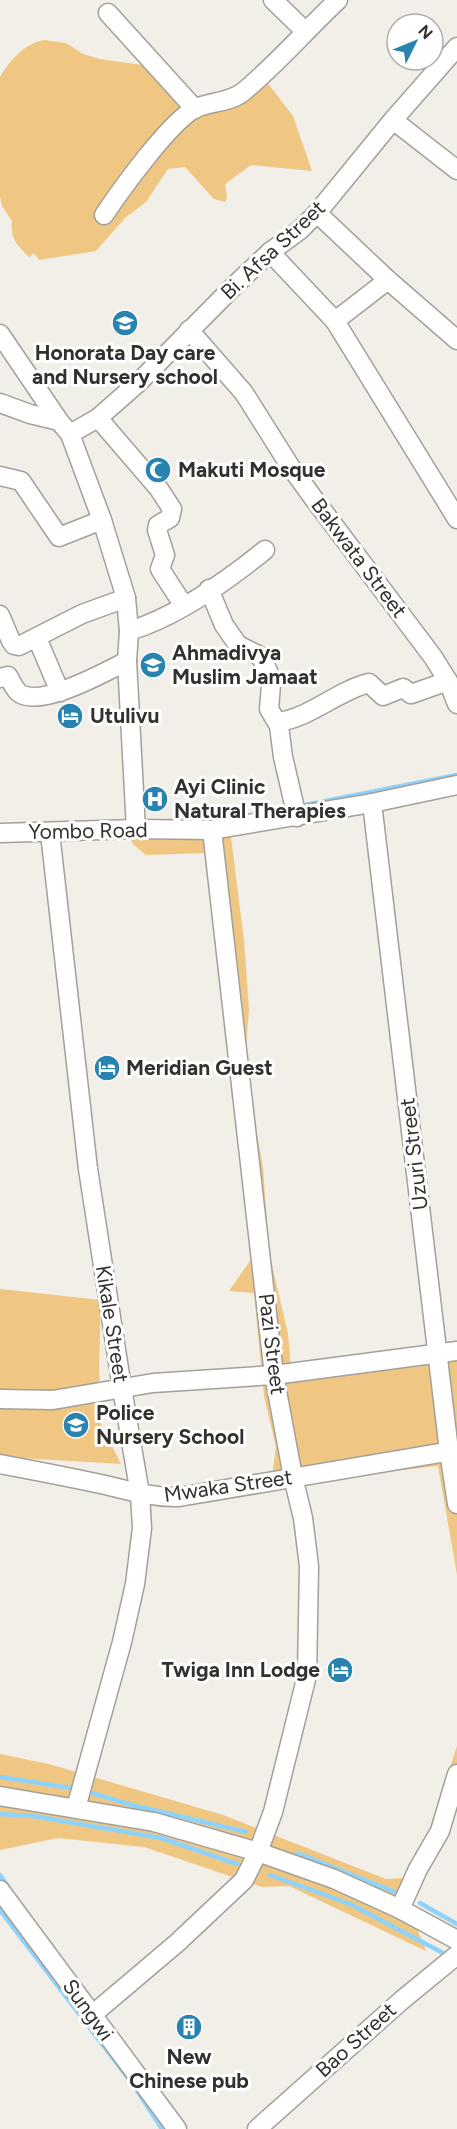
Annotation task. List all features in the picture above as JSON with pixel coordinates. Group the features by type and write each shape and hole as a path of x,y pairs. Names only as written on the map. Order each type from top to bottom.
{"street":[{"path":"273,0 305,31"},
{"path":"104,215 163,139 195,109 240,95 276,63 338,0"},
{"path":"108,13 195,109"},
{"name":"Bi. Afsa Street","path":"65,427 98,418 139,382 270,252 300,230 317,213 457,46"},
{"path":"393,120 457,170"},
{"path":"317,213 388,280 457,340"},
{"path":"270,252 335,321 457,519"},
{"path":"335,321 388,280"},
{"name":"Bakwata Street","path":"189,330 244,393 290,466 408,622 448,681 457,704"},
{"path":"0,334 65,427 102,520 126,598 136,829"},
{"path":"0,403 65,427"},
{"path":"98,418 159,489 172,509 170,518 158,525 157,530 165,555 160,569 184,606"},
{"path":"0,476 21,481 59,537 102,520"},
{"path":"129,631 154,624 237,573 266,550"},
{"path":"209,590 224,625 238,645 256,653 263,661 270,680 268,709 278,722 297,817"},
{"path":"0,615 14,645 20,646 82,614 126,598"},
{"path":"37,638 60,692"},
{"path":"0,678 8,676 17,692 23,695 60,692 76,687 127,661"},
{"path":"278,722 300,715 334,697 369,683 383,696 403,688 411,694 448,681"},
{"name":"Yombo Road","path":"0,833 136,829 212,830 297,817 457,785"},
{"name":"Uzuri Street","path":"372,803 437,1354 453,1451 457,1504"},
{"name":"Pazi Street","path":"92,2015 177,1943 244,1880 258,1852 273,1812 307,1674 309,1566 303,1518 274,1375 212,830"},
{"name":"Kikale Street","path":"50,833 88,1169 140,1494 142,1528 135,1584 122,1642 76,1808"},
{"path":"0,1399 53,1400 192,1379 274,1375 457,1351"},
{"name":"Mwaka Street","path":"0,1464 109,1485 140,1494 179,1497 453,1451"},
{"path":"400,1909 418,1869 440,1831 457,1774"},
{"path":"0,1796 154,1822 258,1852 334,1880 400,1909 457,1940"},
{"name":"Sungwi","path":"0,1890 177,2129"},
{"name":"Bao Street","path":"257,2129 385,2014 457,1955"}],"shaded area":[{"path":"44,40 66,43 83,54 100,59 163,68 205,105 263,77 293,116 312,171 251,165 225,184 227,197 225,202 214,199 185,167 168,169 146,202 126,217 96,251 39,260 34,253 29,257 15,241 12,221 2,206 0,197 0,77 18,54 30,45"},
{"path":"236,810 240,818 231,837 244,940 249,1010 246,1048 247,1080 263,1167 269,1252 288,1334 291,1367 457,1341 457,1575 438,1466 271,1485 276,1447 264,1396 254,1293 229,1291 252,1258 216,913 205,853 146,855 134,845 120,825"},
{"path":"0,1289 101,1300 99,1369 101,1424 121,1464 3,1457 0,1467"},
{"path":"457,1746 457,1788 409,1909 426,1951 289,1886 262,1887 144,1847 58,1838 0,1850 0,1754 49,1764 223,1815 386,1879 403,1878 425,1845"}],"waterway":[{"path":"300,806 457,775"},
{"path":"0,1777 77,1789"},
{"path":"85,1791 132,1805 246,1832"},
{"path":"0,1814 33,1816 161,1838 237,1864"},
{"path":"297,1853 395,1892"},
{"path":"0,1875 9,1888"},
{"path":"270,1875 350,1904 443,1953"},
{"path":"420,1903 457,1924"},
{"path":"0,1910 134,2086 162,2129"}],"place":[{"name":"Honorata Day care and Nursery school","path":"125,323"},
{"name":"Makuti Mosque","path":"158,470"},
{"name":"Ahmadivya Muslim Jamaat","path":"153,665"},
{"name":"Utulivu","path":"70,716"},
{"name":"Ayi Clinic Natural Therapies","path":"155,799"},
{"name":"Meridian Guest","path":"107,1068"},
{"name":"Police Nursery School","path":"76,1425"},
{"name":"Twiga Inn Lodge","path":"340,1670"},
{"name":"New Chinese pub","path":"189,2027"}]}
